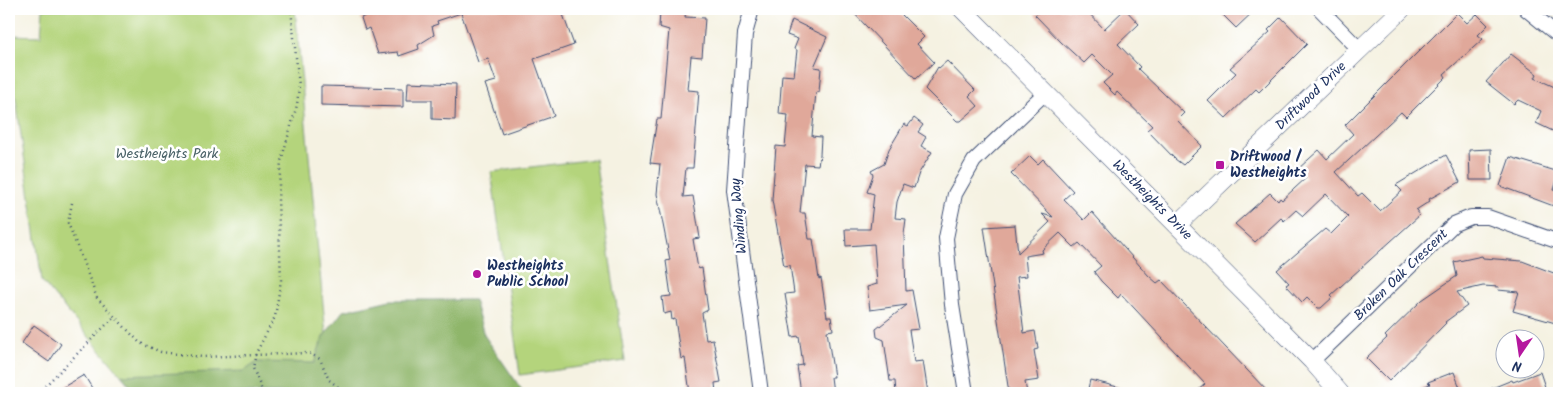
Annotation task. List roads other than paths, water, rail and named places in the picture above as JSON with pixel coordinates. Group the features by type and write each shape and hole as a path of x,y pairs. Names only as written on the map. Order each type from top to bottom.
{"street":[{"name":"Winding Way","path":"752,9 745,34 734,190 761,393"},
{"name":"Westheights Drive","path":"962,9 1312,361 1340,393"},
{"path":"1320,9 1359,49"},
{"name":"Driftwood Drive","path":"1177,225 1402,9"},
{"path":"1526,9 1559,36"},
{"path":"966,393 952,305 946,238 955,194 974,161 1045,93"},
{"name":"Broken Oak Crescent","path":"1312,361 1454,224 1471,217 1488,217 1559,242"}],"place":[{"name":"Driftwood / Westheights","path":"1220,165"},
{"name":"Westheights Public School","path":"477,274"}],"park label":[{"name":"Westheights Park","path":"167,154"}]}
